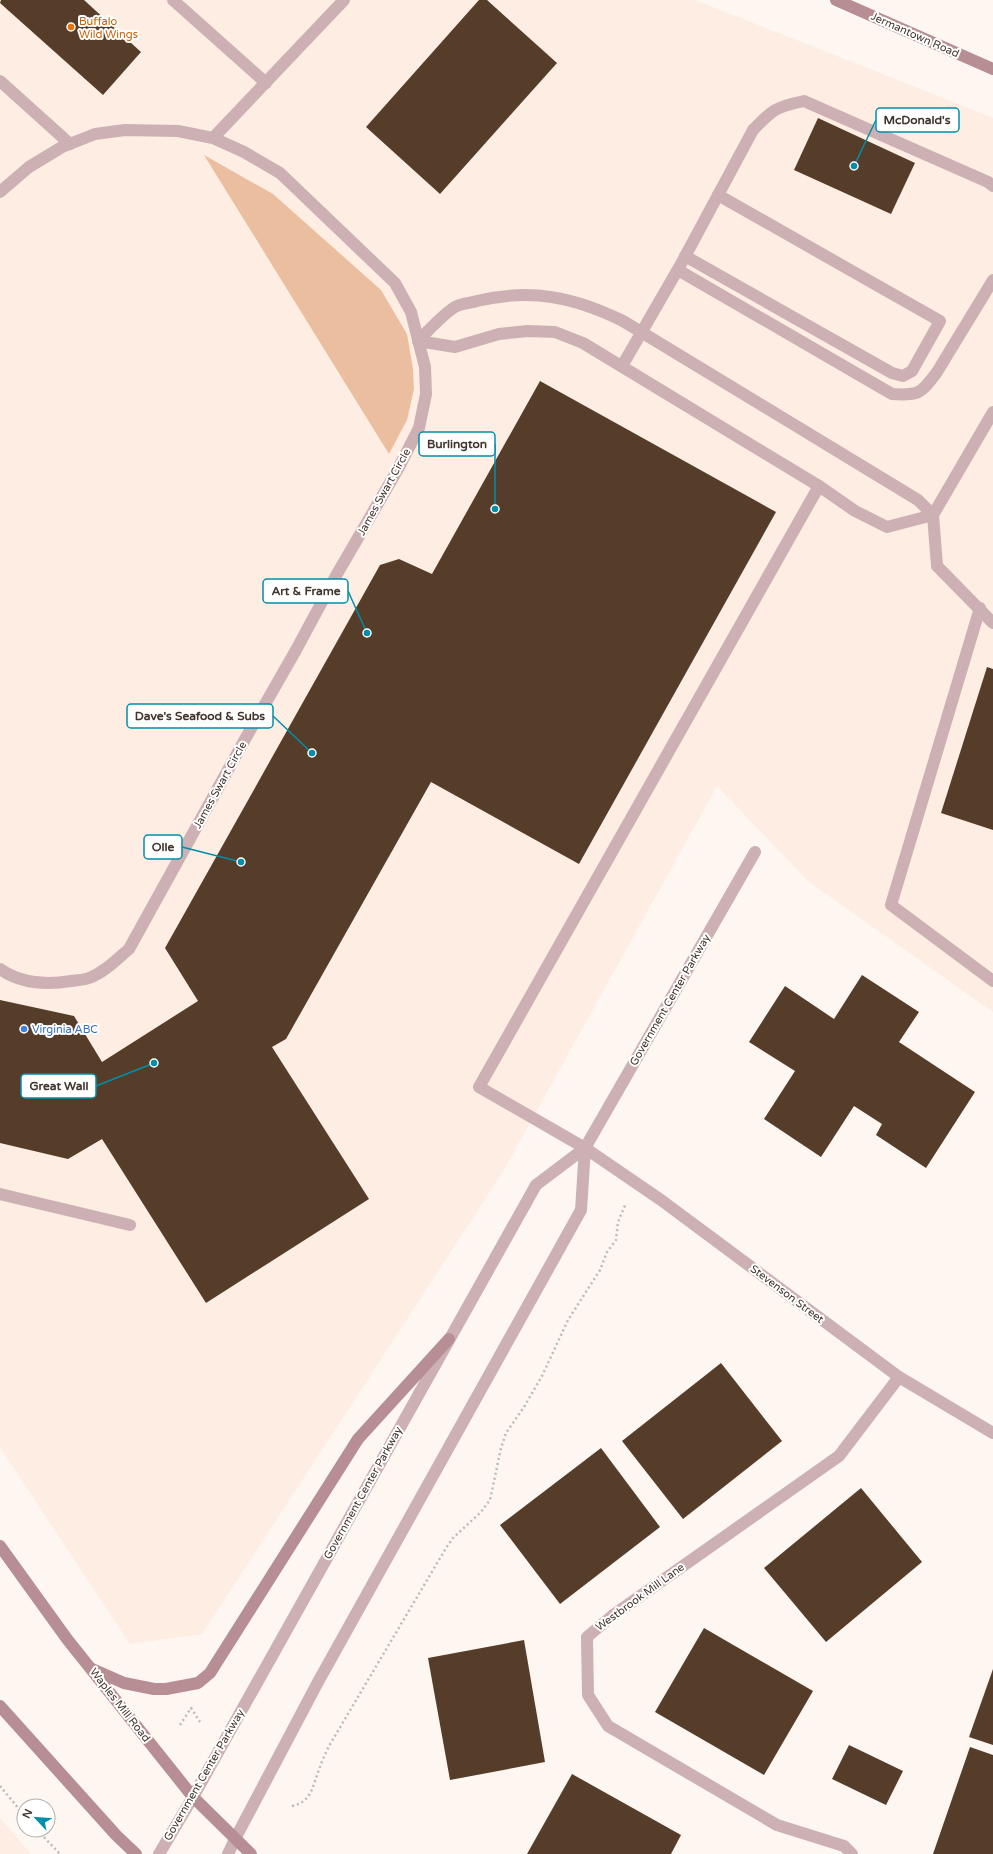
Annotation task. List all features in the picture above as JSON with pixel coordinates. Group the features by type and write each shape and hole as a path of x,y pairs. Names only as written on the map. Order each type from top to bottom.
{"main road":[{"name":"Jermantown Road","path":"837,0 993,69"},
{"path":"92,1669 124,1683 154,1690 198,1682 210,1673 358,1439 449,1339"},
{"name":"Waples Mill Road","path":"0,1546 67,1638 193,1797 251,1854"},
{"path":"0,1706 116,1835 136,1854"}],"street":[{"path":"173,0 266,83"},
{"path":"213,138 344,0"},
{"path":"0,81 70,144"},
{"path":"622,366 686,256 753,130 768,114 781,106 804,101 988,182 993,186"},
{"name":"James Swart Circle","path":"0,192 29,167 62,147 95,134 125,130 178,131 213,138 244,152 280,174 395,283 411,312 425,367 426,394 419,428 398,470 336,574 296,650 129,948 106,968 89,978 58,983 33,983 7,974 0,969"},
{"path":"686,256 892,372 903,376 912,371 940,321 718,196"},
{"path":"678,270 892,394 914,395 927,386 937,372 993,280"},
{"path":"418,341 455,306 492,297 529,294 568,300 598,308 642,333 918,500 933,515"},
{"path":"418,341 455,347 499,334 528,331 555,332 583,343 622,366 819,486 856,511 887,528 933,515"},
{"path":"993,412 933,515 936,566 980,608 993,623"},
{"name":"Stevenson Street","path":"819,486 479,1086 585,1148 635,1182 899,1377 993,1433"},
{"path":"980,608 891,905 993,981"},
{"name":"Government Center Parkway","path":"159,1854 193,1797 536,1185 585,1148 755,852"},
{"name":"Government Center Parkway","path":"228,1854 322,1675 581,1210 585,1148"},
{"path":"0,1194 130,1225"},
{"name":"Westbrook Mill Lane","path":"852,1854 844,1846 776,1825 608,1726 588,1694 587,1637 612,1616 839,1456 899,1377"}],"path":[{"path":"292,1806 299,1804 308,1797 314,1788 319,1768 330,1746 446,1548 453,1538 481,1512 490,1500 501,1448 506,1433 524,1407 542,1376 568,1320 600,1270 607,1252 616,1240 618,1222 635,1182"},
{"path":"180,1725 191,1708 200,1722"},
{"path":"0,1786 16,1805"},
{"path":"45,1838 60,1854"}],"shaded area":[{"path":"0,0 695,0 993,118 993,1012 808,881 717,786 502,1173 202,1634 130,1644 0,1447"},
{"path":"204,155 273,194 381,290 407,334 413,369 414,389 407,420 389,454"},
{"path":"0,1818 31,1854 0,1854"}],"building":[{"name":"Buffalo Wild Wings","path":"1,0 84,0 141,52 103,95 0,3"},
{"path":"479,0 487,0 557,63 440,194 366,127"},
{"path":"818,118 915,163 891,214 794,170"},
{"path":"540,381 776,512 579,864 431,782 286,1039 272,1047 369,1199 206,1303 102,1139 68,1159 0,1143 0,1000 74,1016 102,1062 198,1001 165,948 380,565 399,559 432,574"},
{"path":"987,667 993,669 993,830 941,813"},
{"path":"862,975 919,1012 899,1042 975,1092 926,1168 876,1135 882,1124 854,1106 821,1157 764,1119 795,1071 749,1042 785,986 834,1019"},
{"path":"721,1363 782,1441 683,1519 622,1441"},
{"path":"601,1448 660,1527 560,1604 500,1525"},
{"path":"861,1488 922,1562 826,1642 764,1568"},
{"path":"704,1628 813,1691 764,1775 655,1712"},
{"path":"524,1640 545,1762 450,1780 428,1658"},
{"path":"993,1669 993,1745 969,1737"},
{"path":"849,1745 903,1771 886,1805 832,1779"},
{"path":"970,1747 993,1755 993,1854 933,1854"},
{"path":"572,1774 681,1835 671,1854 527,1854"}],"place":[{"name":"Buffalo Wild Wings","path":"71,27"},
{"name":"McDonald's","path":"854,166"},
{"name":"Burlington","path":"495,509"},
{"name":"Art & Frame","path":"367,633"},
{"name":"Dave's Seafood & Subs","path":"312,753"},
{"name":"Olle","path":"241,862"},
{"name":"Virginia ABC","path":"24,1029"},
{"name":"Great Wall","path":"154,1063"}]}
